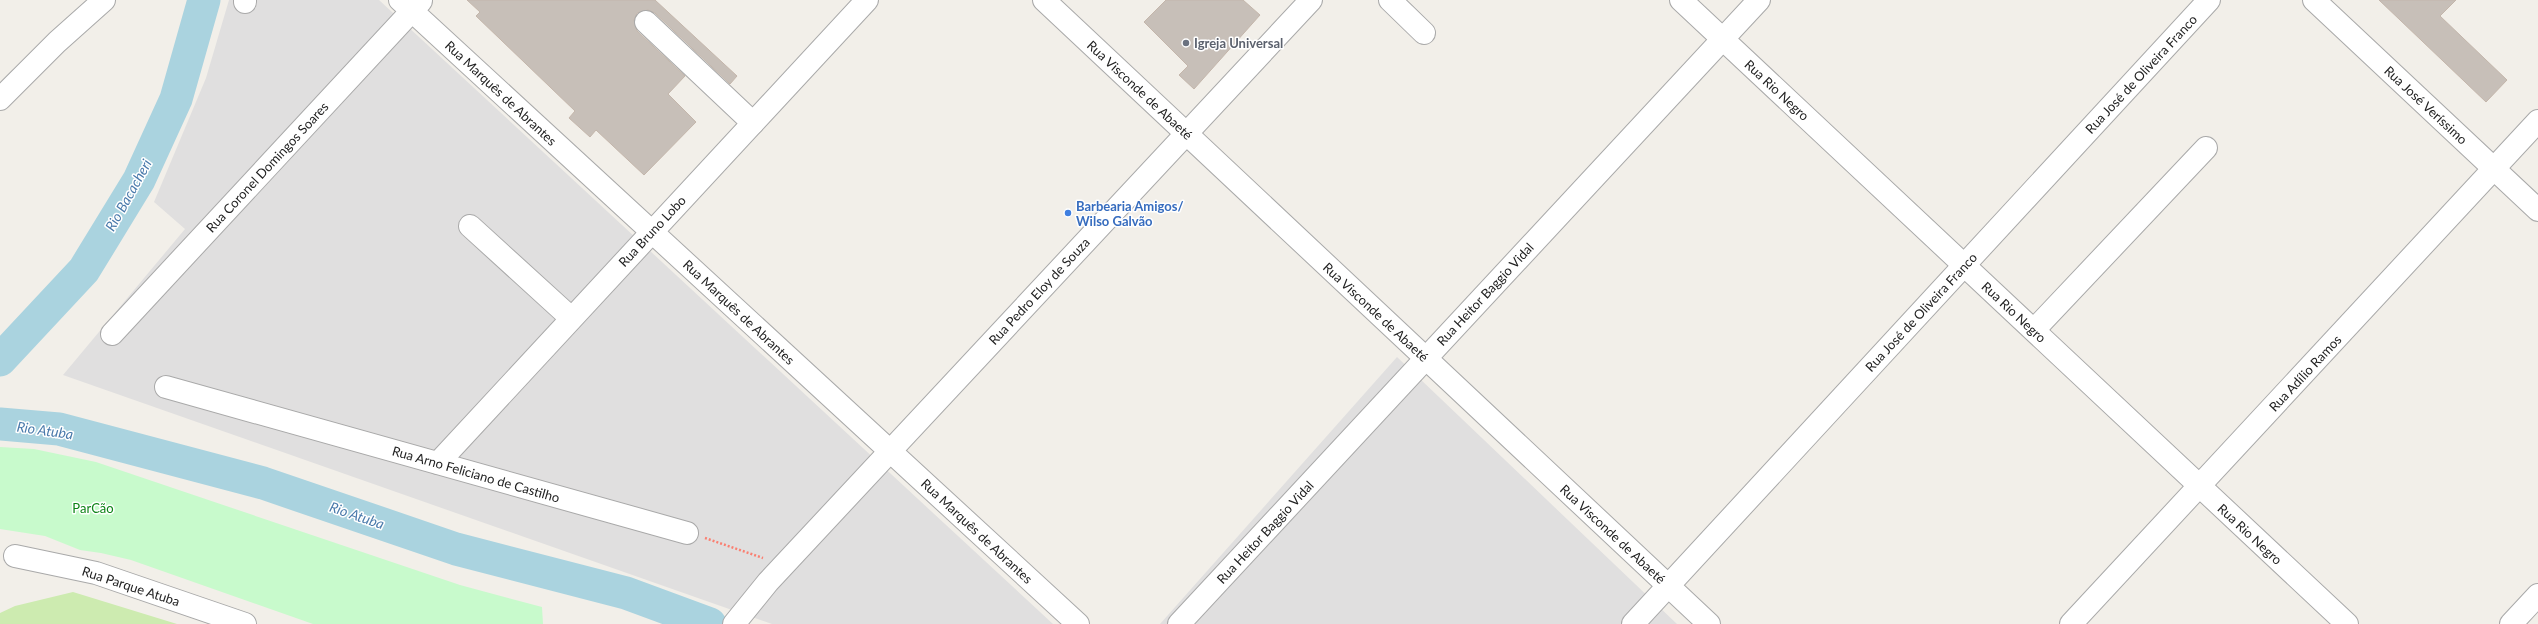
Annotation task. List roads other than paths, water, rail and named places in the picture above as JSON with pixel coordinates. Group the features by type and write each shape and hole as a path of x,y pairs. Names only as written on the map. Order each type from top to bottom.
{"street":[{"path":"0,99 88,8 104,0"},
{"name":"Rua Bruno Lobo","path":"438,463 867,0"},
{"name":"Rua Visconde de Abaeté","path":"1044,0 1709,624"},
{"name":"Rua Pedro Eloy de Souza","path":"734,624 784,564 1311,0"},
{"path":"1390,0 1424,33"},
{"name":"Rua Rio Negro","path":"1681,0 2347,624"},
{"name":"Rua Heitor Baggio Vidal","path":"1179,624 1759,0"},
{"name":"Rua José de Oliveira Franco","path":"1633,624 2209,0"},
{"name":"Rua José Veríssimo","path":"2314,0 2538,210"},
{"name":"Rua Marquês de Abrantes","path":"411,4 652,232 1078,624"},
{"name":"Rua Coronel Domingos Soares","path":"112,334 411,4"},
{"path":"646,22 752,123"},
{"name":"Rua Adílio Ramos","path":"2072,624 2538,122"},
{"path":"2034,330 2206,148"},
{"path":"470,226 571,318"},
{"name":"Rua Arno Feliciano de Castilho","path":"166,387 687,533"},
{"name":"Rua Parque Atuba","path":"15,556 96,573 245,624"},
{"path":"2511,624 2538,595"}],"waterway":[{"name":"Rio Bacacheri","path":"0,360 84,270 139,180 176,99 204,0"},
{"name":"Rio Atuba","path":"0,424 59,429 263,483 456,549 626,593 710,624"}],"place":[{"name":"Igreja Universal","path":"1186,43"},
{"name":"Barbearia Amigos/ Wilso Galvão","path":"1068,213"}],"park label":[{"name":"ParCão","path":"93,508"}]}
